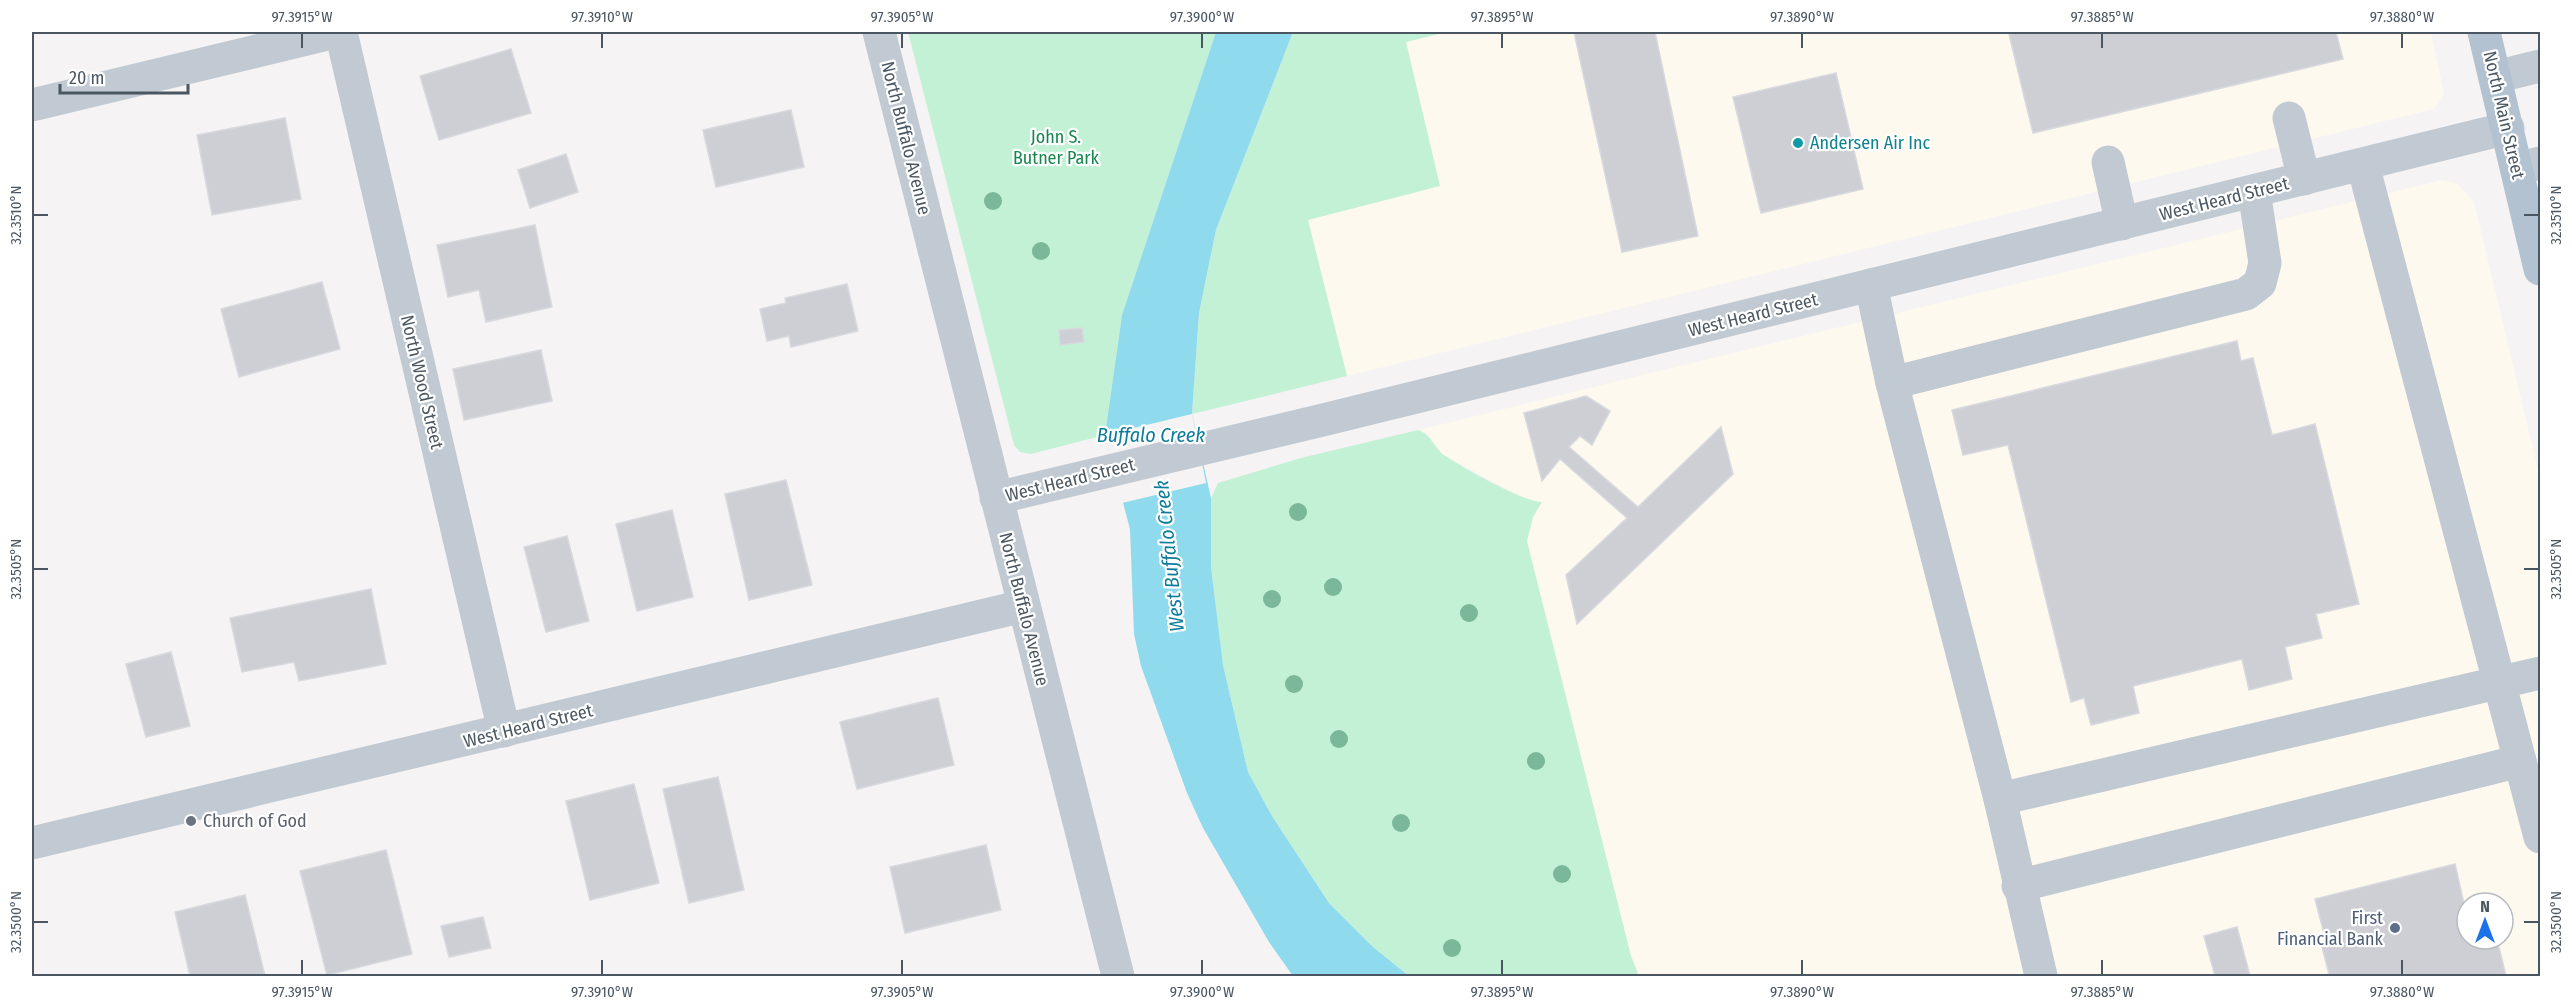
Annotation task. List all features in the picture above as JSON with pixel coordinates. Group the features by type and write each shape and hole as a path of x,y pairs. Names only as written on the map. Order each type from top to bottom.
{"main road":[{"name":"North Main Street","path":"2484,32 2508,128 2529,166 2541,269"}],"street":[{"path":"32,105 336,32"},
{"name":"North Wood Street","path":"341,32 504,732"},
{"name":"North Buffalo Avenue","path":"879,32 1118,976"},
{"path":"2495,77 2541,66"},
{"path":"2289,118 2304,179"},
{"name":"West Heard Street","path":"996,498 2508,128"},
{"path":"2108,162 2122,224"},
{"path":"2363,165 2541,837"},
{"path":"1892,383 2246,294 2260,283 2265,263 2254,191"},
{"path":"1871,285 1892,383 2000,799 2018,886 2041,976"},
{"name":"West Heard Street","path":"32,843 504,732 1023,606"},
{"path":"2000,799 2541,673"},
{"path":"2018,886 2520,761"}],"shaded area":[{"path":"1447,32 2431,32 2444,93 2434,109 1347,376 1308,220 1440,186 1406,42"},
{"path":"2442,180 2458,184 2474,202 2540,478 2540,976 1639,976 1631,956 1514,493 1442,454 1427,433 1418,430"}],"green space":[{"name":"John S. Butner Park","path":"908,32 1216,32 1122,315 1105,435 1031,454 1020,452 1014,445"},
{"path":"1293,32 1447,32 1406,42 1440,186 1308,220 1347,376 1192,414 1199,313 1216,230"},
{"path":"1418,430 1423,432 1444,455 1464,468 1520,496 1542,502 1533,517 1527,541 1631,956 1639,976 1409,976 1373,947 1329,903 1272,816 1248,772 1223,665 1211,567 1211,498 1218,483 1301,458"}],"water":[{"name":"Buffalo Creek","path":"1216,32 1293,32 1216,230 1199,313 1192,414 1211,498 1211,567 1223,665 1248,772 1272,816 1329,903 1373,947 1409,976 1293,976 1269,942 1203,828 1187,793 1141,666 1134,634 1130,529 1105,435 1122,315"}],"pier":[{"path":"1192,414 1206,483 1122,503 1105,435"}],"building":[{"path":"1574,32 1655,32 1698,236 1622,252"},
{"path":"2018,32 2336,32 2343,59 2033,133 2009,34"},
{"path":"511,49 531,113 439,140 420,76"},
{"name":"Andersen Air Inc","path":"1836,73 1863,189 1761,213 1733,97"},
{"path":"791,110 804,167 716,187 703,130"},
{"path":"285,118 301,199 212,215 197,135"},
{"path":"566,154 578,192 530,208 518,170"},
{"path":"535,225 552,307 486,322 479,290 448,297 437,245"},
{"path":"322,282 340,349 239,377 221,309"},
{"path":"847,284 858,331 791,347 789,336 767,341 760,309 786,303 785,298"},
{"path":"1082,328 1084,342 1060,345 1059,330"},
{"path":"2237,341 2241,361 2253,358 2272,435 2315,424 2359,604 2316,614 2322,638 2285,647 2292,679 2249,690 2242,659 2133,686 2139,713 2091,725 2084,698 2071,702 2008,445 1963,455 1952,410"},
{"path":"541,350 552,401 464,420 453,369"},
{"path":"1586,396 1610,411 1592,445 1580,436 1569,447 1638,507 1721,427 1733,474 1577,624 1566,575 1627,518 1560,459 1542,481 1524,413"},
{"path":"786,480 812,585 749,600 725,494"},
{"path":"672,510 693,597 637,611 616,524"},
{"path":"567,536 589,621 546,632 524,547"},
{"path":"371,589 386,664 299,681 294,662 242,672 230,618"},
{"path":"171,652 190,726 146,737 126,664"},
{"path":"938,698 954,765 857,789 840,722"},
{"path":"718,777 744,890 689,903 663,789"},
{"path":"634,784 659,883 590,900 566,801"},
{"path":"986,845 1001,910 905,933 890,867"},
{"path":"386,850 412,954 327,975 300,871"},
{"name":"First Financial Bank","path":"2455,864 2461,891 2455,891 2455,951 2500,951 2506,976 2319,976 2329,974 2321,943 2326,941 2315,899"},
{"path":"245,895 265,976 190,976 175,912"},
{"path":"483,917 491,948 449,957 441,926"},
{"name":"First Financial Bank","path":"2237,927 2250,976 2215,976 2204,936"}],"place":[{"name":"Andersen Air Inc","path":"1798,143"},
{"name":"Church of God","path":"191,821"},
{"name":"First Financial Bank","path":"2395,928"}],"water label":[{"name":"West Buffalo Creek","path":"1169,556"}]}
